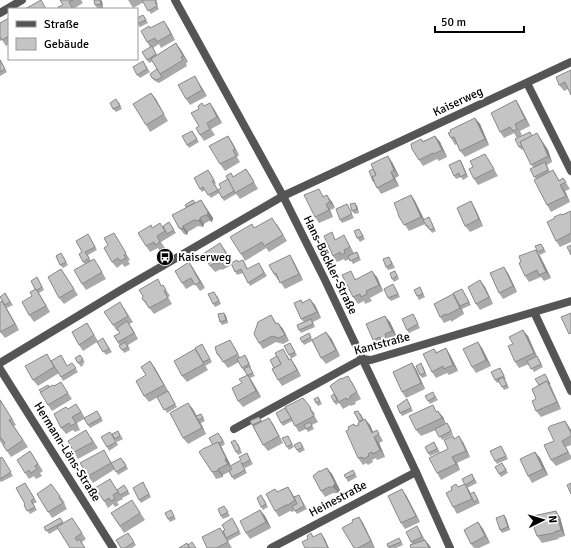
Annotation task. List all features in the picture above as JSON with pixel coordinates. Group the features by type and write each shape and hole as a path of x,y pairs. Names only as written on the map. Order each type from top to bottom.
{"street":[{"path":"0,12 22,0"},
{"name":"Hans-Böckler-Straße","path":"175,0 283,196 416,472 450,548"},
{"name":"Kaiserweg","path":"0,364 121,290 283,196 571,62"},
{"path":"527,83 571,171"},
{"name":"Kantstraße","path":"234,429 362,359 371,360 571,301"},
{"path":"534,312 571,391"},
{"name":"Hermann-Löns-Straße","path":"0,369 113,548"},
{"name":"Heinestraße","path":"271,548 416,472"}],"building":[{"path":"41,0 45,8 27,8"},
{"path":"60,0 73,0 69,2 72,8 58,8 63,5"},
{"path":"94,0 100,0 101,4 95,5"},
{"path":"142,0 156,0 155,2 157,6 148,11"},
{"path":"143,15 146,20 138,24 138,18"},
{"path":"8,19 8,37 2,40 0,37 0,23"},
{"path":"164,21 171,34 157,42 155,38 147,42 141,31 149,26 150,28"},
{"path":"176,43 183,56 181,57 183,60 160,74 151,59"},
{"path":"152,46 156,54 147,60 142,52"},
{"path":"0,60 5,69 0,72"},
{"path":"143,61 147,69 137,75 133,67"},
{"path":"157,69 162,77 157,80 152,78 150,74"},
{"path":"571,70 571,95 565,82 559,85 556,77"},
{"path":"195,76 202,90 186,99 178,85"},
{"path":"151,93 164,114 146,125 133,104"},
{"path":"116,99 120,106 113,109 110,103"},
{"path":"516,100 525,119 515,124 517,129 513,131 510,127 500,132 491,113"},
{"path":"202,103 204,106 210,103 217,117 207,123 210,129 200,135 196,128 199,126 191,113 199,109 198,106"},
{"path":"475,118 485,139 460,151 454,137 451,138 448,133 451,132 450,130"},
{"path":"192,131 197,139 187,145 182,136"},
{"path":"530,132 532,136 520,142 522,146 519,147 515,139"},
{"path":"537,133 548,156 531,165 520,142"},
{"path":"228,136 235,149 233,150 236,156 220,164 209,146"},
{"path":"435,136 442,150 419,160 412,149 411,144 421,139 423,142"},
{"path":"485,154 494,169 474,179 469,169 473,167 470,161"},
{"path":"388,156 394,170 391,172 394,179 377,188 372,177 376,175 371,164"},
{"path":"460,160 466,174 460,177 459,173 454,176 449,165"},
{"path":"545,162 548,170 534,177 530,169"},
{"path":"246,169 254,182 235,193 226,176 231,173 233,177"},
{"path":"373,169 376,175 372,177 374,181 373,181 369,171"},
{"path":"208,170 214,180 212,181 218,190 208,195 203,187 200,189 194,178"},
{"path":"553,170 559,181 563,178 566,182 560,185 566,196 547,205 534,180"},
{"path":"228,179 234,191 222,198 218,190 221,188 219,184"},
{"path":"319,189 323,197 327,195 330,202 326,204 329,210 315,217 304,195"},
{"path":"411,195 421,217 404,225 398,215 394,203"},
{"path":"193,200 195,203 186,207 185,205"},
{"path":"201,200 208,212 207,216 205,215 200,218 199,221 194,220 183,226 183,229 179,228 172,215"},
{"path":"471,201 479,219 465,226 457,208"},
{"path":"355,203 357,209 352,211 350,204"},
{"path":"347,204 352,214 340,220 336,209"},
{"path":"571,211 571,233 556,241 547,222 555,218 554,217"},
{"path":"429,217 434,228 430,230 423,220"},
{"path":"272,218 283,235 264,246 262,242 241,254 230,237 252,224 254,228"},
{"path":"169,222 174,230 167,234 163,226"},
{"path":"160,223 165,231 157,236 160,242 155,245 154,242 146,246 138,233 151,225 152,228"},
{"path":"359,229 363,236 357,238 354,231"},
{"path":"332,232 335,240 344,235 350,247 344,250 345,253 341,255 340,252 333,256 324,236"},
{"path":"114,233 126,253 124,255 126,258 120,261 118,258 112,262 104,248 108,245 104,238"},
{"path":"88,234 95,247 85,252 89,258 83,262 79,254 82,252 76,241"},
{"path":"220,243 229,258 217,264 216,262 210,266 203,254"},
{"path":"541,244 544,249 538,252 535,246"},
{"path":"571,245 571,255 567,247"},
{"path":"536,250 546,272 539,275 537,270 525,276 519,263 521,262 519,256"},
{"path":"357,252 359,257 350,261 348,256"},
{"path":"61,253 66,262 60,265 56,256"},
{"path":"290,255 299,274 280,283 276,273 274,274 269,265"},
{"path":"389,257 392,264 386,267 383,259"},
{"path":"94,259 102,272 82,284 74,270"},
{"path":"237,260 238,262 243,260 247,269 259,263 264,273 248,283 241,269 235,272 231,263"},
{"path":"189,262 200,282 195,285 191,278 182,283 175,271"},
{"path":"504,267 513,286 499,293 490,273"},
{"path":"61,269 74,289 59,298 48,277"},
{"path":"351,271 355,280 372,271 379,285 366,291 367,294 361,297 360,294 353,297 342,275"},
{"path":"395,271 397,276 392,279 390,273"},
{"path":"37,277 42,287 37,290 31,281"},
{"path":"158,279 161,286 163,285 166,290 164,291 168,298 149,308 142,299 143,296 139,290"},
{"path":"480,280 489,297 476,304 468,287"},
{"path":"393,284 398,294 388,298 384,289"},
{"path":"420,287 423,294 417,296 414,290"},
{"path":"36,289 46,306 29,315 22,302 32,296 30,292"},
{"path":"462,289 469,302 460,306 453,293"},
{"path":"214,292 219,301 213,304 208,294"},
{"path":"5,293 10,302 5,305 0,297"},
{"path":"453,294 460,308 440,317 434,304"},
{"path":"310,299 317,312 301,319 294,303 301,300 302,303"},
{"path":"2,301 15,324 0,332 0,302"},
{"path":"120,302 128,316 113,325 104,312"},
{"path":"224,313 226,320 220,322 218,314"},
{"path":"571,313 571,333 569,334 561,317"},
{"path":"413,314 418,324 407,330 402,319"},
{"path":"271,315 285,335 279,338 272,336 259,343 254,334 258,322"},
{"path":"385,316 392,331 385,334 386,337 381,340 380,337 373,340 366,324"},
{"path":"311,319 313,324 299,330 297,325"},
{"path":"127,321 134,333 118,342 114,336 120,333 117,328"},
{"path":"87,323 94,335 79,345 72,332"},
{"path":"523,330 534,353 515,362 508,346 513,344 509,337"},
{"path":"326,332 336,350 321,358 312,340"},
{"path":"309,333 311,337 302,342 300,338"},
{"path":"103,338 109,349 103,352 97,342"},
{"path":"230,340 238,354 223,362 217,354 215,347"},
{"path":"125,342 128,347 122,350 119,346"},
{"path":"478,342 486,360 472,367 463,349"},
{"path":"290,343 295,352 289,355 284,346"},
{"path":"202,344 210,359 203,362 195,348"},
{"path":"446,348 453,365 444,369 443,366 432,372 423,354 434,349 436,353"},
{"path":"195,349 204,364 182,376 174,361"},
{"path":"283,349 297,370 278,380 272,369 281,364 275,353"},
{"path":"47,354 54,367 33,380 25,366"},
{"path":"61,355 67,366 72,363 76,368 61,377 51,361"},
{"path":"80,355 83,359 78,363 75,358"},
{"path":"245,355 249,364 242,368 237,359"},
{"path":"277,356 281,364 274,368 270,360"},
{"path":"537,356 541,364 531,369 527,361"},
{"path":"150,361 164,385 144,396 136,381 146,375 141,367"},
{"path":"412,363 421,383 402,392 393,372"},
{"path":"421,363 425,373 420,375 416,366"},
{"path":"249,366 253,373 247,375 244,369"},
{"path":"500,368 504,376 495,380 491,372"},
{"path":"545,374 550,384 547,381 539,385 535,379"},
{"path":"248,375 256,391 238,401 232,388 242,383 239,379"},
{"path":"348,376 357,392 350,396 351,397 347,400 346,398 339,402 330,386 341,378"},
{"path":"503,377 507,385 502,387 498,380"},
{"path":"547,381 557,402 536,411 532,401 536,399 532,389"},
{"path":"61,382 68,393 48,405 40,392"},
{"path":"48,385 49,387 41,392 39,390"},
{"path":"168,391 175,404 164,410 157,397"},
{"path":"433,392 435,397 428,401 425,396"},
{"path":"334,394 337,400 334,402 331,396"},
{"path":"318,397 320,401 316,403 314,399"},
{"path":"303,398 311,408 310,409 314,416 295,426 285,407"},
{"path":"407,399 411,408 400,413 397,406"},
{"path":"0,400 12,419 9,420 23,440 7,451 3,445 5,443 0,438"},
{"path":"188,403 202,428 183,438 170,413"},
{"path":"76,404 81,412 72,417 76,423 71,426 69,423 61,428 54,414 66,407 68,409"},
{"path":"433,405 436,412 438,411 442,418 416,430 409,416"},
{"path":"285,408 291,418 281,423 276,413"},
{"path":"97,411 101,418 88,425 84,418"},
{"path":"358,411 363,420 359,421 354,412"},
{"path":"201,414 203,418 198,420 196,416"},
{"path":"259,417 261,421 252,425 250,421"},
{"path":"269,418 279,436 263,445 253,426"},
{"path":"365,419 372,433 377,430 379,434 374,437 380,450 373,454 372,452 368,454 369,456 363,459 362,457 358,458 346,431 349,429 348,427 354,424 355,426 359,425 358,423"},
{"path":"565,421 571,436 562,441 568,452 551,460 544,445 554,441 548,428"},
{"path":"310,422 312,426 306,429 304,425"},
{"path":"447,423 451,431 439,437 435,429"},
{"path":"86,430 93,442 74,452 68,441"},
{"path":"118,431 120,436 115,439 112,434"},
{"path":"110,432 116,442 107,447 101,437"},
{"path":"218,433 223,441 213,445 209,438"},
{"path":"288,436 292,444 287,447 282,438"},
{"path":"453,436 454,439 459,436 466,451 452,457 456,464 437,473 429,458 448,449 444,440"},
{"path":"235,440 240,449 236,452 231,442"},
{"path":"218,442 228,464 218,469 218,471 212,472 199,452 204,448"},
{"path":"300,442 303,447 297,450 294,445"},
{"path":"434,442 437,449 428,453 425,447"},
{"path":"501,446 506,456 495,461 490,451"},
{"path":"104,450 111,463 88,476 80,463"},
{"path":"30,451 38,464 35,466 37,469 31,473 29,470 25,473 17,460"},
{"path":"535,452 543,469 528,476 520,459"},
{"path":"247,453 250,460 243,464 241,462 245,470 232,477 229,471 232,469 230,466 241,460 239,457"},
{"path":"2,457 11,472 0,479 0,458"},
{"path":"121,458 126,466 116,472 111,463"},
{"path":"502,463 506,470 499,474 495,467"},
{"path":"327,468 335,483 333,487 329,487 321,491 313,476 319,471"},
{"path":"353,470 355,474 346,478 344,475"},
{"path":"472,474 474,480 465,485 462,479"},
{"path":"110,479 118,492 113,495 115,499 111,501 109,498 104,501 95,488"},
{"path":"143,482 149,494 139,500 133,488"},
{"path":"25,483 34,498 31,501 35,507 27,511 24,505 25,504 16,488"},
{"path":"571,483 571,494 567,485"},
{"path":"51,484 60,496 59,497 63,503 48,512 37,494"},
{"path":"456,484 458,487 465,484 472,499 453,507 446,493 452,490 451,487"},
{"path":"124,485 128,491 120,495 117,490"},
{"path":"288,487 295,500 275,511 266,494 275,489 277,492"},
{"path":"402,489 416,516 401,523 388,496"},
{"path":"474,492 478,500 474,502 470,494"},
{"path":"261,495 266,504 261,507 257,498"},
{"path":"299,495 304,506 295,511 292,506 297,504 294,497"},
{"path":"132,500 140,513 120,526 111,513"},
{"path":"224,506 228,512 221,516 218,509"},
{"path":"171,510 174,516 168,519 165,513"},
{"path":"260,510 266,522 246,533 240,521"},
{"path":"556,511 561,530 554,533 537,536 532,518 533,516"},
{"path":"504,515 508,527 500,530 496,518"},
{"path":"359,517 371,541 358,548 354,548 342,528 353,522 352,520"},
{"path":"60,518 63,522 46,531 44,527"},
{"path":"72,518 82,533 75,538 77,541 79,539 85,548 70,548 57,527"},
{"path":"232,518 239,531 226,538 223,531 225,530 222,525"},
{"path":"478,522 485,536 471,544 464,530"},
{"path":"417,526 422,537 411,542 406,532"},
{"path":"220,528 228,542 216,548 207,548 202,537"},
{"path":"128,533 134,542 125,548 121,548 116,540"},
{"path":"311,533 313,537 321,533 328,548 305,548 302,542 308,539 307,536"},
{"path":"399,538 401,542 388,547 387,544"},
{"path":"425,540 429,548 411,548 410,545"},
{"path":"192,542 196,548 190,548 188,545"},
{"path":"187,543 189,548 179,548"}],"place":[{"name":"Kaiserweg","path":"165,257"}]}
